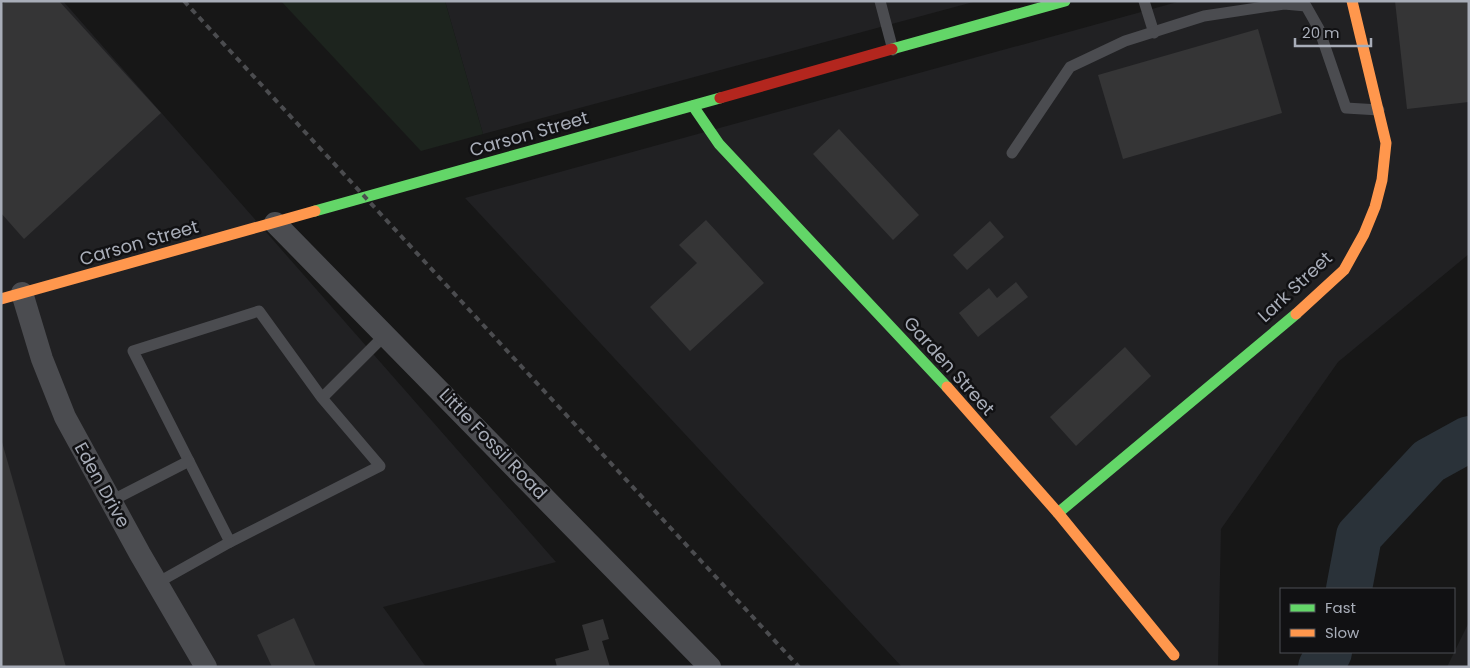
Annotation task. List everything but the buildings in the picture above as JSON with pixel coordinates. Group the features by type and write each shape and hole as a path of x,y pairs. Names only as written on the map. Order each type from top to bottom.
{"street":[{"name":"Carson Street","path":"12,296 1066,1"},
{"name":"Lark Street","path":"1058,513 1300,310 1344,270 1364,234 1375,207 1382,180 1386,143 1352,1"},
{"name":"Garden Street","path":"693,106 719,144 945,385 1058,513 1174,655"},
{"name":"Little Fossil Road","path":"275,223 710,667"},
{"name":"Eden Drive","path":"12,296 42,359 65,417 206,667"}],"lane":[{"path":"880,1 893,50"},
{"path":"1144,1 1154,32"},
{"path":"1012,153 1070,67 1125,42 1204,16 1284,4 1306,6 1319,28 1346,108 1379,110"},
{"path":"157,583 230,542 380,466 322,398 259,311 133,351 230,542"},
{"path":"322,398 385,335"},
{"path":"111,501 189,461"}],"shaded area":[{"path":"1,1 63,1 556,562 383,607 426,667 1,667"},
{"path":"281,1 445,1 483,134 421,151"},
{"path":"445,1 977,1 483,134"},
{"path":"1181,1 1469,1 1469,254 1338,362 1221,529 1218,667 902,667 465,198"},
{"path":"1469,622 1469,667 1447,667"}],"waterway":[{"path":"1349,588 1359,536 1429,461 1469,439"},
{"path":"1321,667 1328,653"}],"railway":[{"path":"184,1 799,667"}],"traffic: fast":[{"path":"892,49 1065,1"},
{"path":"315,211 720,98"},
{"path":"693,106 719,144 947,387"},
{"path":"1058,513 1296,314"}],"traffic: slow":[{"path":"1296,314 1344,270 1364,234 1375,207 1382,180 1386,143 1352,1"},
{"path":"1,299 315,211"},
{"path":"947,387 1058,513 1174,655"}],"traffic: jam":[{"path":"720,98 892,49"}]}
